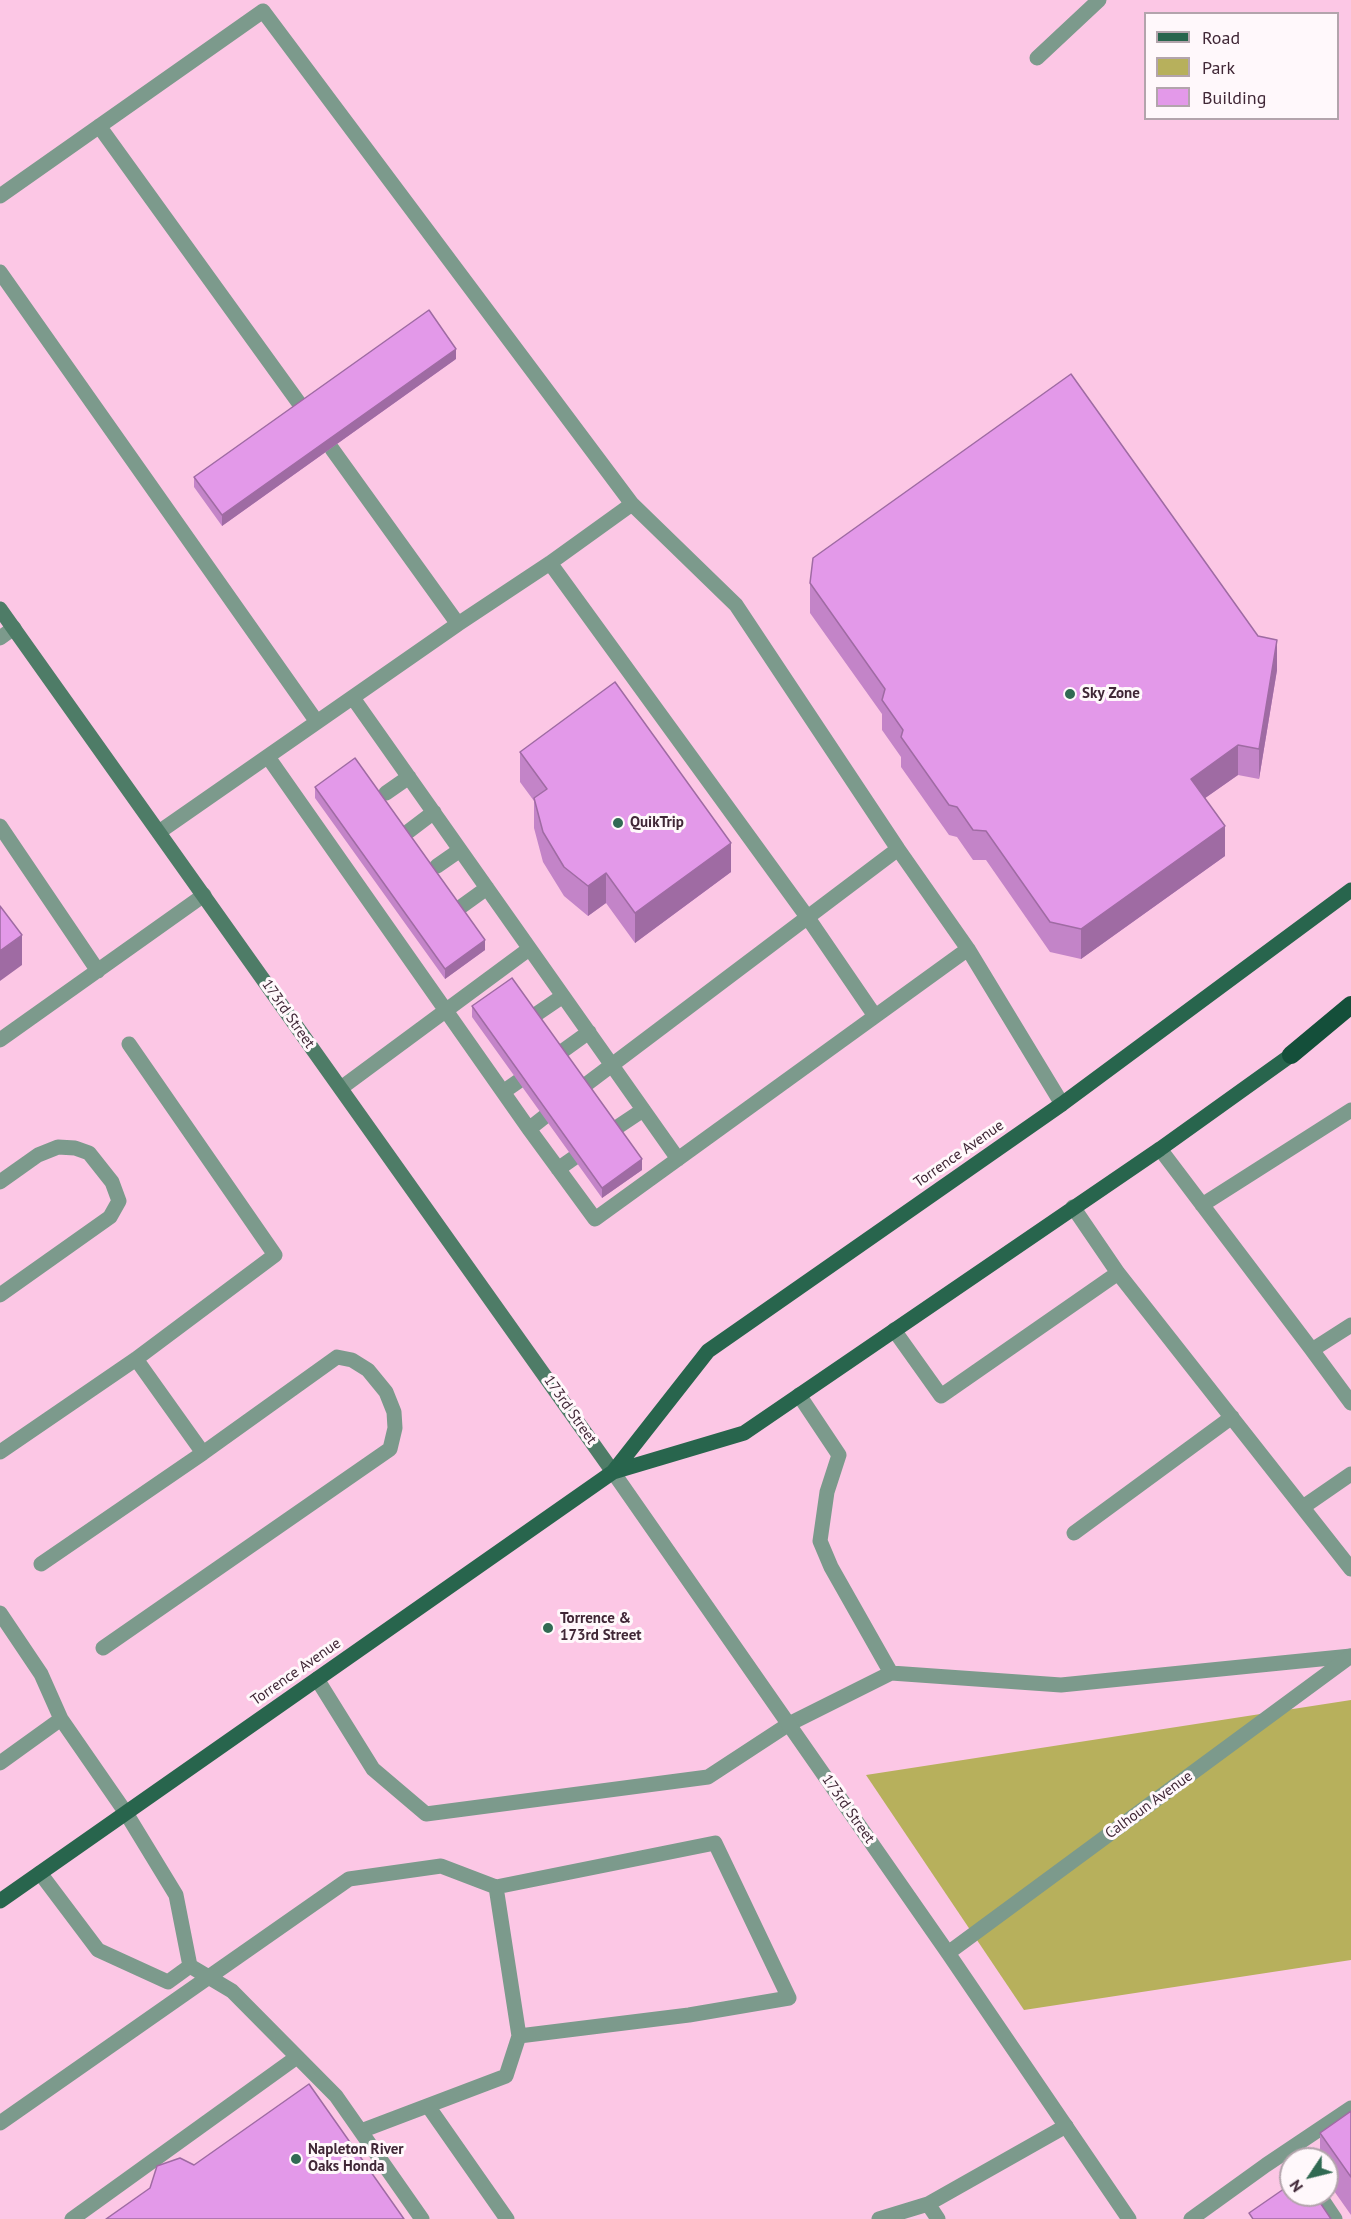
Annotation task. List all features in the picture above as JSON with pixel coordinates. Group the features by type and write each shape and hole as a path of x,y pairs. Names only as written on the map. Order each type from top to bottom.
{"highway":[{"path":"1291,1055 1351,1005"}],"main road":[{"name":"Torrence Avenue","path":"0,1901 613,1472 708,1351 1062,1104 1351,890"},
{"name":"Torrence Avenue","path":"613,1472 744,1433 1160,1149 1291,1055 1351,1016"}],"street":[{"path":"1037,58 1099,0"},
{"path":"0,196 263,11 632,504 736,605 898,849 968,949 1062,1104"},
{"path":"99,126 303,410"},
{"path":"0,272 318,722"},
{"path":"332,449 458,624"},
{"path":"159,832 632,504"},
{"path":"550,563 808,918 875,1016"},
{"name":"173rd Street","path":"0,609 613,1472 948,1953 1129,2219"},
{"path":"0,638 14,628"},
{"path":"353,698 678,1159"},
{"path":"268,757 329,832 350,873 380,906 408,945 446,1009 483,1053 503,1092 595,1219 968,949"},
{"path":"386,793 409,777"},
{"path":"409,831 434,813"},
{"path":"0,826 98,971"},
{"path":"588,1083 898,849"},
{"path":"437,866 460,850"},
{"path":"350,873 363,864"},
{"path":"462,906 487,888"},
{"path":"0,1040 204,895"},
{"path":"341,1088 529,949"},
{"path":"538,1013 563,996"},
{"path":"564,1050 589,1032"},
{"path":"0,1452 136,1359 275,1256 129,1044"},
{"path":"503,1092 523,1078"},
{"path":"619,1126 643,1110"},
{"path":"1203,1205 1351,1110"},
{"path":"529,1129 548,1114"},
{"path":"0,1182 38,1155 58,1148 75,1148 89,1153 112,1182 119,1201 110,1217 0,1294"},
{"path":"1160,1149 1351,1403"},
{"path":"558,1169 578,1155"},
{"path":"1073,1207 1118,1273 1351,1569"},
{"path":"894,1329 941,1396 1118,1273"},
{"path":"1312,1350 1351,1325"},
{"path":"42,1564 337,1357 352,1360 368,1370 386,1392 394,1412 395,1428 390,1449 103,1648"},
{"path":"136,1359 203,1453"},
{"path":"799,1395 839,1455 827,1492 820,1541 831,1567 891,1673"},
{"path":"1074,1533 1232,1417"},
{"path":"1303,1507 1351,1474"},
{"path":"0,1613 41,1674 61,1719 126,1813 176,1895 190,1966 232,1991 336,2096 422,2219"},
{"path":"317,1679 374,1769 426,1814 708,1777 789,1724 891,1673 1061,1685 1351,1656"},
{"name":"Calhoun Avenue","path":"948,1953 1351,1656"},
{"path":"0,1763 61,1719"},
{"path":"0,2123 349,1879 441,1866 496,1887 715,1843 789,1998 689,2014 519,2036"},
{"path":"40,1873 98,1950 168,1982 190,1966"},
{"path":"361,2131 506,2076 519,2036 496,1887"},
{"path":"72,2219 297,2057"},
{"path":"429,2106 507,2219"},
{"path":"1301,2147 1351,2108"},
{"path":"879,2219 927,2204 1066,2126"},
{"path":"1191,2219 1279,2162"},
{"path":"927,2204 938,2219"}],"green space":[{"path":"1351,1700 1351,1960 1024,2010 866,1775"}],"building":[{"path":"429,310 456,349 222,515 194,477"},
{"name":"Sky Zone","path":"1071,374 1258,636 1277,640 1259,749 1238,745 1191,779 1225,826 1081,929 1050,922 986,831 973,830 957,807 949,805 901,737 903,730 882,700 885,689 810,583 813,558"},
{"name":"QuikTrip","path":"615,682 731,843 635,913 606,873 588,886 564,867 543,832 534,798 547,789 520,752"},
{"path":"355,758 485,940 445,969 315,787"},
{"path":"0,906 22,935 0,951"},
{"path":"512,978 642,1159 602,1188 472,1006"},
{"path":"309,2084 404,2219 106,2219 150,2188 157,2166 180,2158 194,2165"},
{"path":"1351,2111 1351,2177 1339,2160 1339,2147 1330,2147 1320,2133"},
{"path":"1279,2192 1279,2207 1323,2207 1331,2219 1253,2219 1249,2213"}],"place":[{"name":"Sky Zone","path":"1070,694"},
{"name":"QuikTrip","path":"618,823"},
{"name":"Torrence & 173rd Street","path":"548,1628"},
{"name":"Napleton River Oaks Honda","path":"296,2159"}]}
